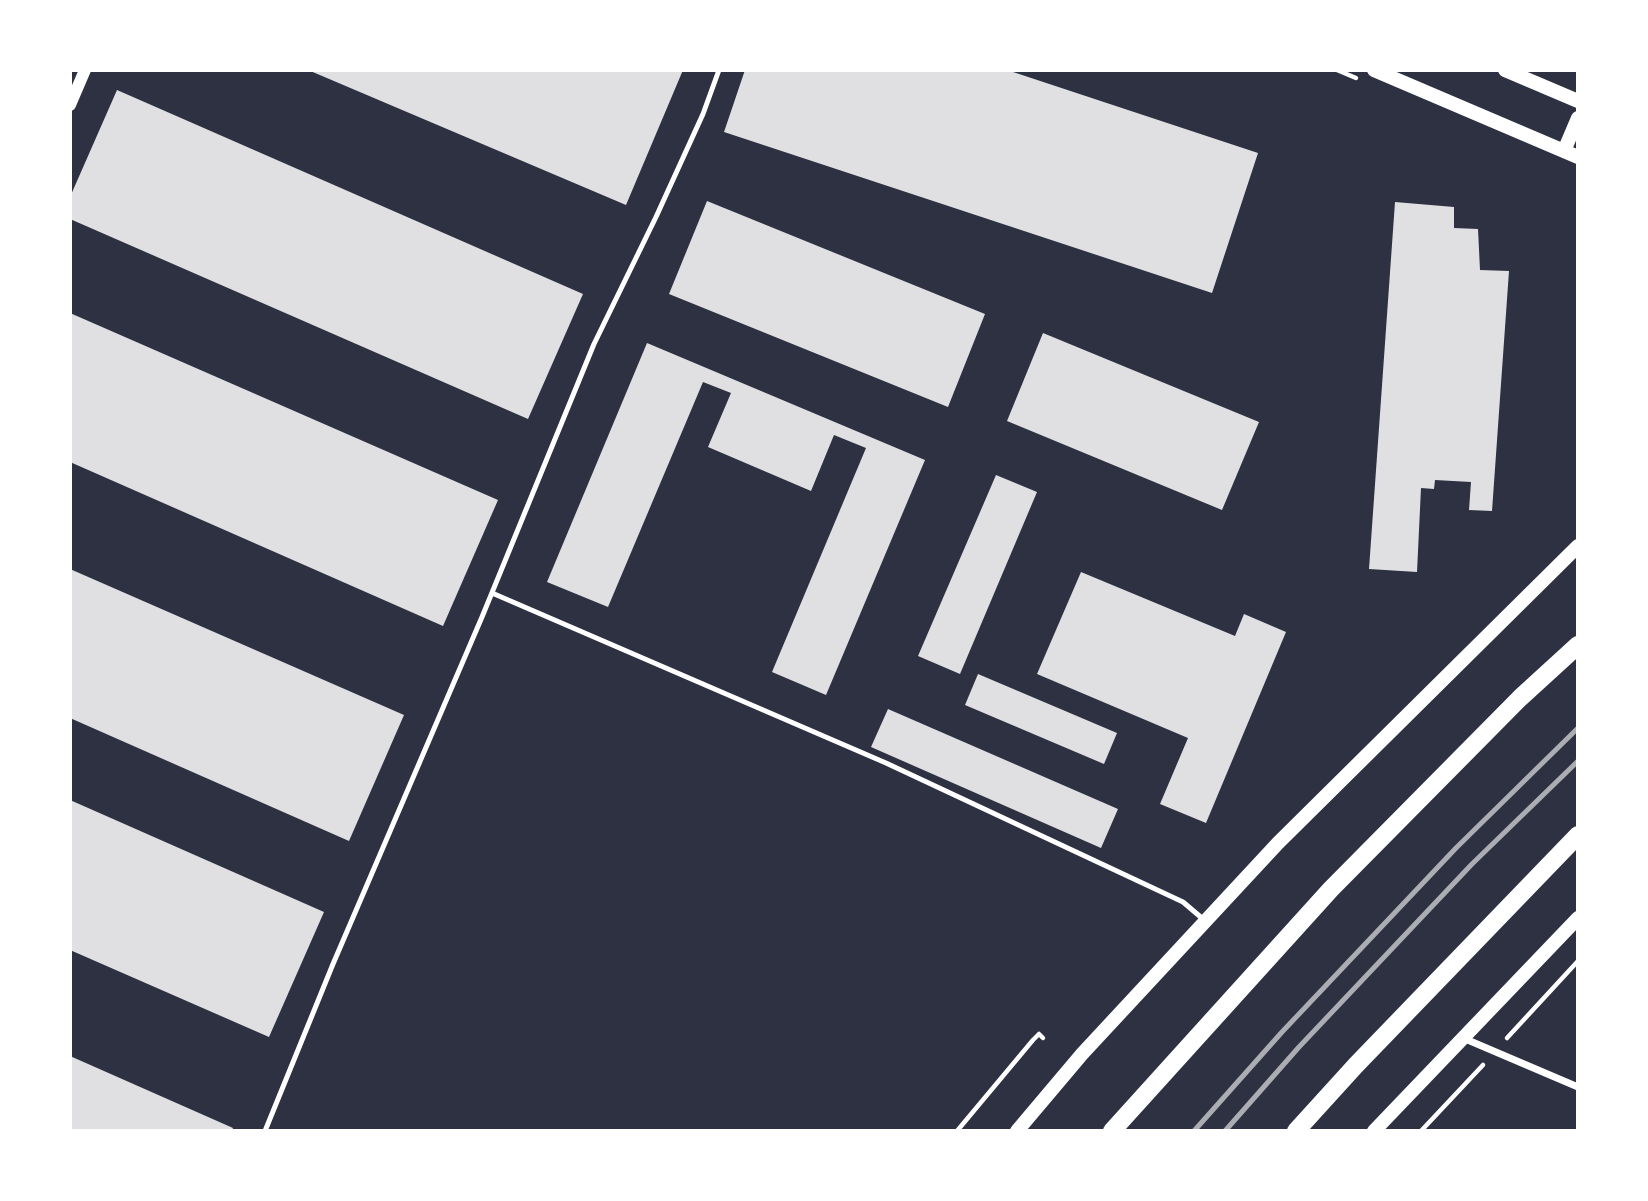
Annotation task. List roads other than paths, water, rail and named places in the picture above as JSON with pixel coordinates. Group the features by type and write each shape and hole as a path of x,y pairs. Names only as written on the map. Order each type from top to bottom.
{"main road":[{"path":"1374,70 1578,157"},
{"path":"1506,70 1578,101"},
{"path":"1564,151 1578,118"},
{"path":"1017,1131 1082,1054 1278,843 1578,546"},
{"path":"1112,1131 1331,889 1520,698 1578,645"},
{"path":"1296,1131 1578,835"},
{"path":"1374,1131 1578,918"},
{"path":"1096,1131 1132,1107"}],"street":[{"path":"70,105 85,70"},
{"path":"1462,1037 1578,1087"}],"lane":[{"path":"264,1131 492,593 594,344 703,114 719,70"},
{"path":"492,593 886,763 1183,902 1206,921"}],"railway":[{"path":"1194,1131 1282,1032 1456,848 1578,728"},
{"path":"1225,1131 1299,1047 1472,864 1578,761"}]}
